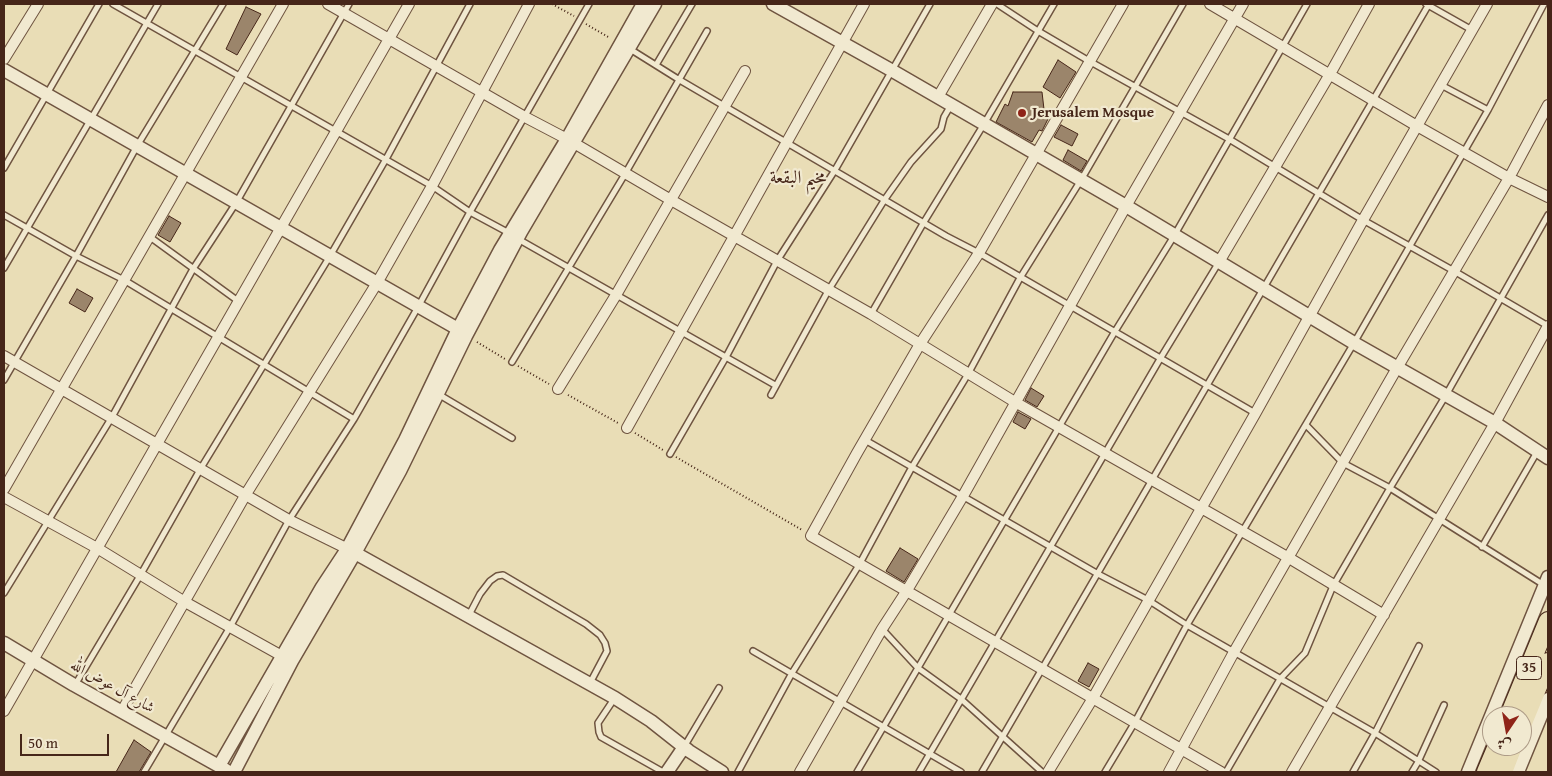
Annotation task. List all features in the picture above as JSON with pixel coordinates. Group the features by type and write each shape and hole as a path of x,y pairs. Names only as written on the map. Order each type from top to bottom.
{"highway":[{"name":"35","path":"1513,706 1548,621"},
{"name":"35","path":"1530,706 1548,662"},
{"path":"1486,772 1493,756"},
{"path":"1503,772 1510,756"}],"street":[{"path":"4,59 38,4"},
{"path":"4,489 283,4"},
{"path":"328,4 347,8 389,38 871,314 1015,402 1290,558 1333,586 1384,615"},
{"path":"4,711 409,4"},
{"path":"122,711 246,494 377,283 432,186 529,4"},
{"path":"571,141 643,4"},
{"path":"232,772 351,551 405,440 514,236 571,141 630,49 655,4"},
{"path":"627,428 864,4"},
{"path":"938,97 992,4"},
{"path":"1123,4 979,253 920,344 864,439 811,536 1221,772"},
{"path":"1210,4 1462,152 1548,197"},
{"path":"800,772 839,701 963,496 1126,206 1244,4"},
{"path":"1219,262 1330,74 1368,4"},
{"path":"1048,772 1093,698 1487,4"},
{"path":"777,5 1126,206 1354,343 1495,423 1543,455"},
{"path":"4,70 46,96 281,227 462,333"},
{"path":"558,389 616,294 745,72"},
{"path":"1169,772 1234,652 1290,558 1397,368 1509,178 1548,105"},
{"path":"1292,772 1384,615 1438,518 1495,423 1548,326"},
{"path":"219,766 322,587 351,551 400,471 438,394 462,333"},
{"path":"4,356 290,520 351,551 616,698 722,772"},
{"path":"4,497 97,548 185,602 282,656"},
{"path":"1468,772 1547,581"},
{"name":"شارع آل عوض الله","path":"4,643 74,685 232,772"},
{"path":"1518,772 1548,699"},
{"path":"667,772 687,749"},
{"path":"675,772 687,749"}],"lane":[{"path":"4,168 99,4"},
{"path":"113,4 386,159 432,186 470,212 775,385"},
{"path":"4,268 158,4"},
{"path":"4,380 16,362 137,146 223,4"},
{"path":"74,685 141,574 201,468 330,256 386,159 470,4"},
{"path":"144,772 290,520 354,419 589,4"},
{"path":"656,65 692,4"},
{"path":"670,454 726,357 777,261 835,170 930,4"},
{"path":"997,4 1089,61 1229,139 1363,220 1454,270 1501,300 1548,326"},
{"path":"871,314 1054,4"},
{"path":"738,772 792,673 859,565 912,467 968,374 1020,278 1081,180 1183,4"},
{"path":"857,772 1114,333 1174,236 1307,4"},
{"path":"982,772 1320,193 1428,4 1472,30"},
{"path":"1104,772 1187,626 1307,426 1462,152 1488,110 1544,4"},
{"path":"4,593 112,417 193,269 236,203 347,8"},
{"path":"512,362 625,174 707,31"},
{"path":"630,49 946,236 979,253 1255,414"},
{"path":"1440,85 1488,110"},
{"path":"771,395 828,291 885,199 911,162 941,129 944,116 951,105"},
{"path":"4,215 76,256 124,280 266,364 354,419"},
{"path":"1226,772 1280,679 1305,653 1333,586 1446,396 1548,215"},
{"path":"149,236 238,302"},
{"path":"919,772 1160,359 1219,262"},
{"path":"438,394 512,438"},
{"path":"1307,426 1343,463 1390,488 1482,547 1547,581"},
{"path":"864,439 1050,547 1148,600 1187,626 1375,733 1436,772"},
{"path":"1482,547 1543,455"},
{"path":"469,616 480,594 490,581 497,576 504,575 586,624 600,635 608,651 590,684"},
{"path":"882,629 918,668 961,699 1042,772"},
{"path":"1353,772 1419,646"},
{"path":"753,651 961,772"},
{"path":"687,749 719,688"},
{"path":"616,698 598,723 601,737 663,772"},
{"path":"1412,772 1444,705"}],"path":[{"path":"462,333 811,536"}],"building":[{"path":"246,7 261,14 237,55 226,49"},
{"path":"1058,60 1076,72 1060,98 1043,87"},
{"name":"Jerusalem Mosque","path":"1013,92 1042,92 1045,118 1048,119 1042,131 1039,130 1032,142 996,122 1005,104 1008,106"},
{"path":"1061,125 1078,134 1072,146 1054,137"},
{"path":"1068,150 1087,161 1081,171 1063,160"},
{"path":"169,216 181,223 170,242 158,235"},
{"path":"77,289 93,298 85,312 69,303"},
{"path":"1031,388 1044,396 1037,407 1025,400"},
{"path":"1018,412 1031,419 1025,429 1013,422"},
{"path":"900,548 918,559 904,582 886,571"},
{"path":"1088,663 1099,669 1089,687 1078,681"},
{"path":"134,740 151,752 139,772 116,772"}],"place":[{"name":"Jerusalem Mosque","path":"1022,113"}],"district":[{"name":"مخيم البقعة","path":"798,178"}]}
